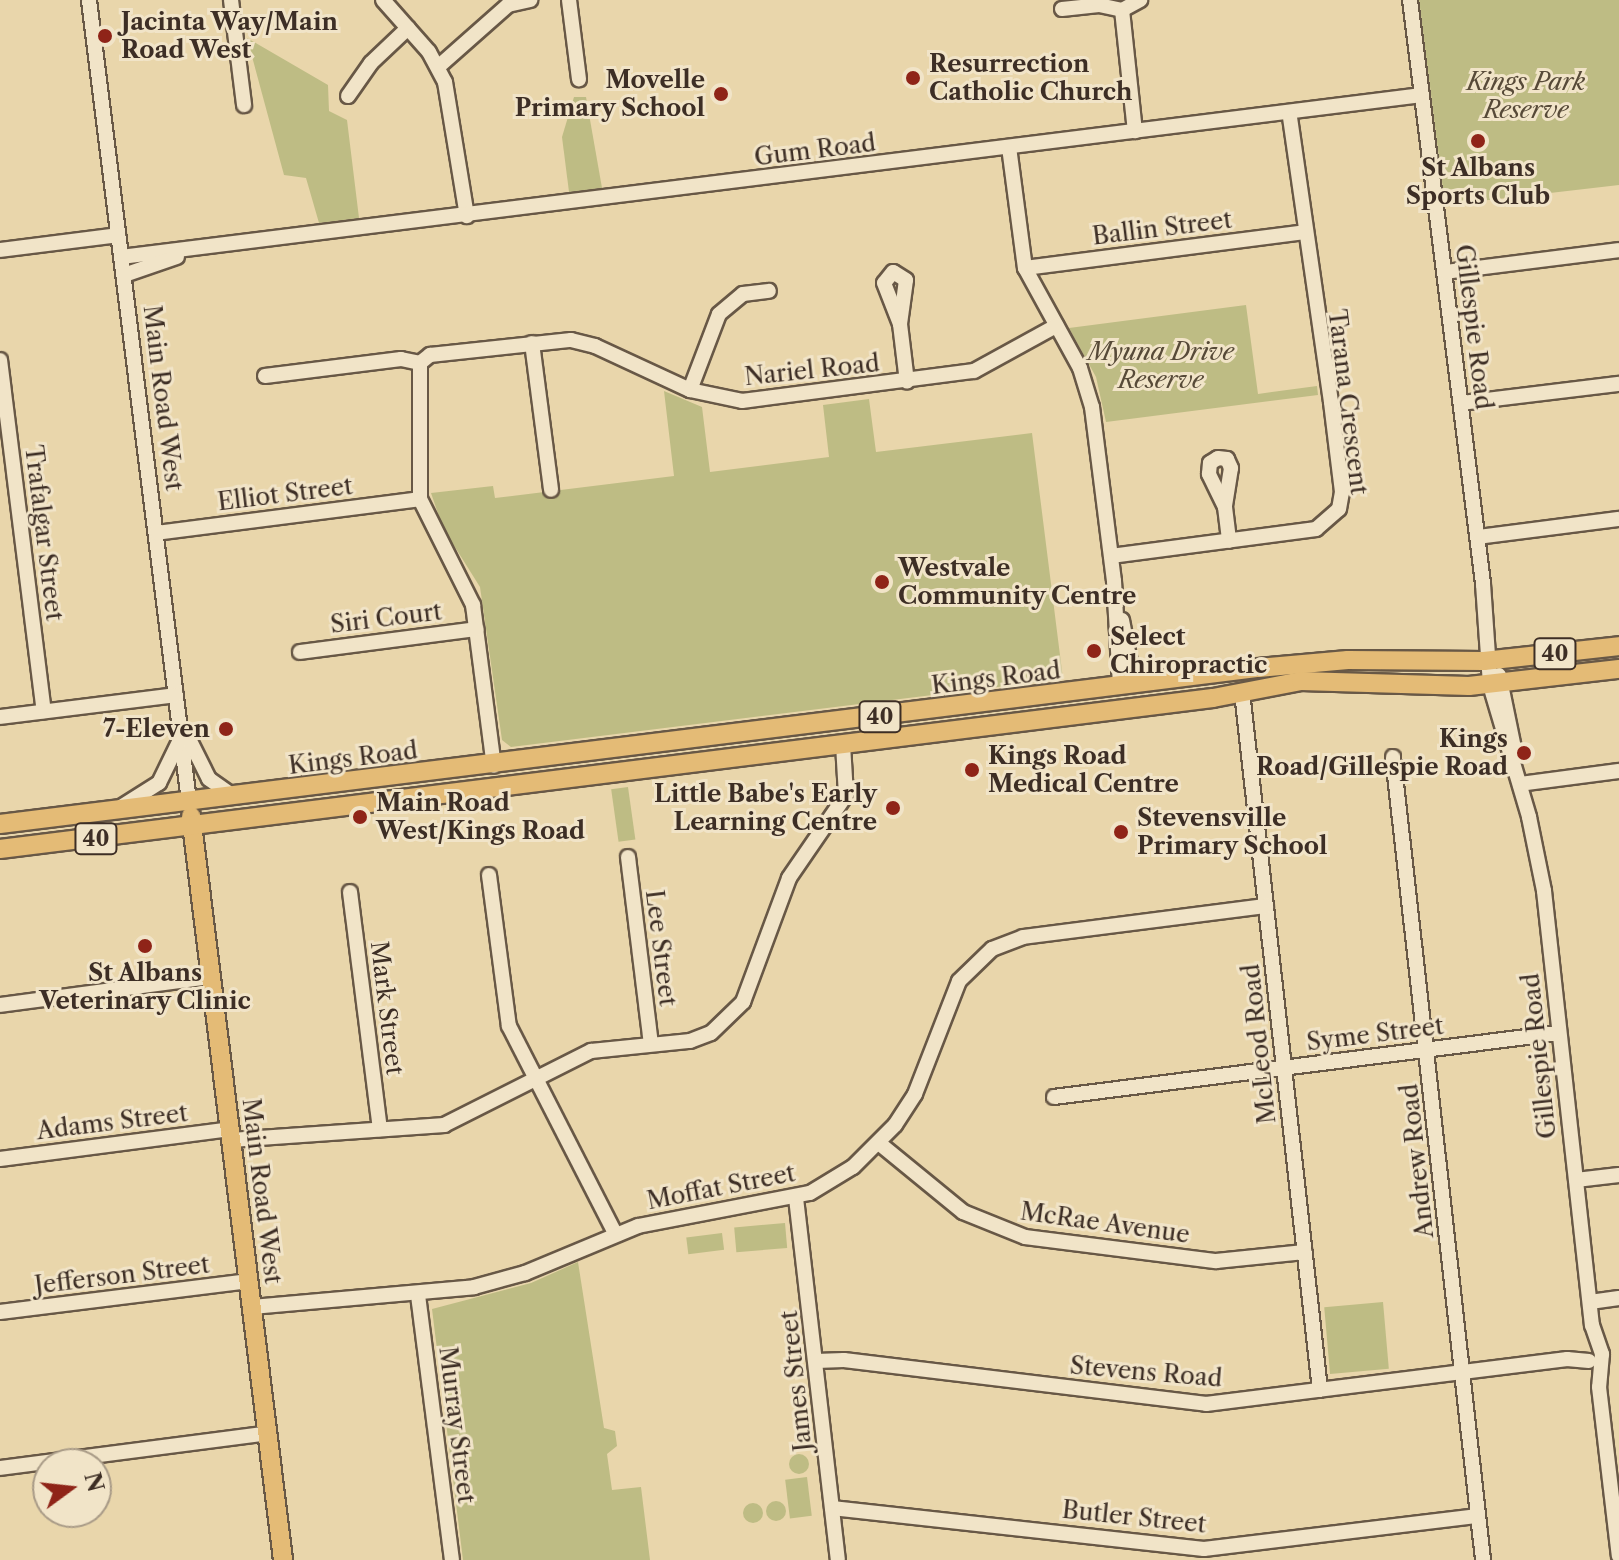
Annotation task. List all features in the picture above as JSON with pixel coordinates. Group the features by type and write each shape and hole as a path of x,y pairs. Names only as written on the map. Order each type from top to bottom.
{"main road":[{"name":"Kings Road","path":"189,802 1127,684 1335,661 1492,661 1619,646"},
{"name":"Kings Road","path":"192,829 1132,708 1320,679 1497,685 1619,669"},
{"path":"1127,684 1132,708"},
{"path":"840,722 843,745"},
{"path":"494,766 497,789"},
{"name":"40","path":"0,824 189,802"},
{"name":"Main Road West","path":"189,802 283,1560"},
{"name":"40","path":"0,849 192,829"}],"street":[{"name":"Main Road West","path":"89,0 189,802"},
{"path":"231,0 244,105"},
{"path":"383,0 438,67 454,113 467,216"},
{"path":"438,67 508,5 530,0"},
{"path":"569,0 579,79"},
{"path":"1062,9 1105,5 1122,10 1140,0"},
{"name":"Gillespie Road","path":"1410,0 1492,661 1542,878 1590,1302 1593,1356 1619,1553"},
{"path":"1122,10 1135,131"},
{"path":"348,96 371,63 408,28"},
{"name":"Gum Road","path":"121,257 1422,95"},
{"name":"Tarana Crescent","path":"1111,556 1316,529 1333,519 1342,503 1289,112"},
{"path":"1009,147 1025,268 1088,392 1127,684"},
{"name":"Ballin Street","path":"1025,268 1305,232"},
{"path":"0,250 118,235"},
{"name":"Gum Road","path":"124,275 212,248"},
{"path":"1445,272 1619,250"},
{"path":"690,390 719,314 743,294 769,291"},
{"path":"900,324 907,382"},
{"name":"Nariel Road","path":"265,376 401,359 420,363 430,355 571,340 595,346 690,390 742,401 974,371 1056,326"},
{"path":"532,343 551,490"},
{"name":"Trafalgar Street","path":"0,360 44,711"},
{"path":"420,363 420,499 463,578 477,629 494,766"},
{"path":"1461,403 1619,384"},
{"name":"Elliot Street","path":"156,533 420,499"},
{"path":"1225,507 1229,541"},
{"path":"1478,537 1619,519"},
{"name":"Siri Court","path":"300,652 477,629"},
{"name":"McLeod Road","path":"1242,692 1320,1390"},
{"path":"0,717 177,702 204,771 233,796"},
{"path":"113,811 161,781 181,735"},
{"name":"Adams Street","path":"0,1159 231,1135 380,1129 454,1122 602,1047 690,1041 711,1033 743,1002 789,878 846,795 843,745"},
{"name":"Andrew Road","path":"1393,757 1483,1560"},
{"path":"1520,784 1619,771"},
{"name":"Lee Street","path":"628,857 651,1044"},
{"path":"489,875 507,1016 535,1079 615,1233"},
{"name":"Mark Street","path":"350,892 380,1129"},
{"name":"Moffat Street","path":"252,1307 418,1295 497,1282 615,1233 687,1214 796,1198 838,1178 880,1144 915,1094 959,981 992,949 1023,937 1266,906"},
{"path":"0,1005 210,977"},
{"name":"Syme Street","path":"1054,1097 1558,1033"},
{"name":"McRae Avenue","path":"880,1144 963,1212 1025,1237 1216,1261 1305,1252"},
{"path":"1576,1180 1619,1175"},
{"name":"James Street","path":"796,1198 838,1560"},
{"name":"Jefferson Street","path":"0,1312 249,1281"},
{"name":"Murray Street","path":"418,1295 452,1560"},
{"path":"1590,1302 1619,1298"},
{"name":"Stevens Road","path":"816,1361 1206,1404 1593,1356"},
{"path":"1603,1425 1619,1424"},
{"path":"0,1468 268,1433"},
{"name":"Butler Street","path":"832,1508 1204,1549 1478,1516"}],"green space":[{"name":"Kings Park Reserve","path":"1419,0 1619,0 1619,185 1445,205"},
{"path":"247,38 328,85 329,111 347,120 359,218 319,223 306,178 284,175"},
{"path":"574,97 586,97 602,188 569,192 562,137"},
{"name":"Myuna Drive Reserve","path":"1246,305 1258,394 1317,386 1318,395 1106,422 1096,377 1069,328"},
{"path":"664,391 702,407 710,472 829,457 823,405 869,399 876,452 1032,433 1063,679 511,747 502,740 480,587 443,528 431,493 493,486 495,498 674,476"},
{"path":"628,787 635,839 619,842 611,789"},
{"path":"785,1223 787,1248 736,1252 734,1227"},
{"path":"722,1233 724,1250 688,1254 686,1237"},
{"path":"578,1262 604,1428 615,1431 617,1446 607,1454 612,1490 641,1487 650,1560 463,1560 432,1309 531,1283"},
{"path":"1383,1302 1389,1369 1330,1374 1324,1307"},
{"path":"799,1454 806,1457 809,1464 806,1471 799,1474 792,1471 789,1464 792,1457"},
{"path":"807,1477 812,1516 790,1518 785,1480"},
{"path":"776,1501 783,1504 786,1511 783,1518 776,1521 769,1518 766,1511 769,1504"},
{"path":"749,1503 757,1503 763,1513 757,1523 749,1523 743,1517 743,1509"}],"place":[{"name":"Jacinta Way/Main Road West","path":"105,36"},
{"name":"Resurrection Catholic Church","path":"913,78"},
{"name":"Movelle Primary School","path":"721,94"},
{"name":"St Albans Sports Club","path":"1478,141"},
{"name":"Westvale Community Centre","path":"882,582"},
{"name":"Select Chiropractic","path":"1094,651"},
{"name":"7-Eleven","path":"226,729"},
{"name":"Kings Road/Gillespie Road","path":"1524,753"},
{"name":"Kings Road Medical Centre","path":"972,770"},
{"name":"Little Babe's Early Learning Centre","path":"893,808"},
{"name":"Main Road West/Kings Road","path":"360,817"},
{"name":"Stevensville Primary School","path":"1121,832"},
{"name":"St Albans Veterinary Clinic","path":"145,946"}]}
